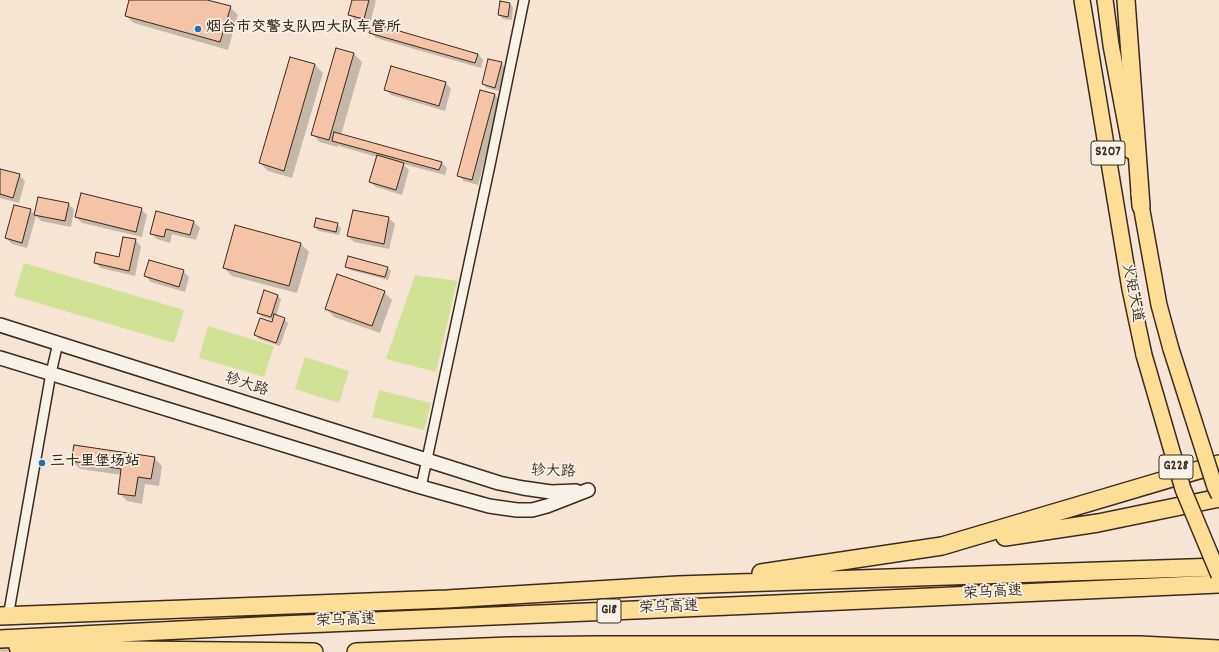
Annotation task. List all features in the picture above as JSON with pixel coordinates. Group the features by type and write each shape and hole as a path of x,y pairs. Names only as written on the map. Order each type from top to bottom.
{"highway":[{"path":"1126,0 1141,206"},
{"path":"942,546 1219,464"},
{"path":"678,585 1098,523 1219,498"},
{"name":"荣乌高速","path":"4,617 447,599 678,585 1219,567"},
{"name":"荣乌高速","path":"0,640 280,625 753,606 1219,584"},
{"path":"356,652 509,646 595,645 1140,645 1219,649"},
{"path":"0,646 44,649 314,652"}],"main road":[{"name":"火矩大道","path":"1082,0 1128,281 1144,355 1183,488 1219,575"},
{"name":"火矩大道","path":"1105,0 1111,45 1159,305 1171,349 1219,495"},
{"name":"轸大路","path":"0,325 499,483 551,492 588,490 547,506 532,510 517,510 489,506 422,487 0,358"}],"street":[{"path":"422,487 524,0"},
{"path":"4,617 58,343"}],"green space":[{"path":"24,263 184,310 174,343 14,296"},
{"path":"415,275 457,281 436,372 386,359"},
{"path":"208,326 274,346 264,377 199,358"},
{"path":"305,357 349,371 339,403 295,389"},
{"path":"379,390 431,403 424,430 372,417"}],"building":[{"name":"烟台市交警支队四大队车管所","path":"129,0 207,0 231,6 220,42 125,16"},
{"path":"352,0 369,0 364,19 348,15"},
{"path":"500,1 510,3 508,17 498,15"},
{"path":"372,23 478,54 475,63 369,33"},
{"path":"336,48 354,53 329,140 311,135"},
{"path":"290,57 315,64 284,171 259,163"},
{"path":"488,59 502,62 495,88 482,84"},
{"path":"391,66 446,82 439,106 384,90"},
{"path":"480,90 495,94 472,180 457,176"},
{"path":"334,132 442,162 439,170 332,141"},
{"path":"377,155 404,163 396,190 369,182"},
{"path":"0,169 20,174 13,198 0,194"},
{"path":"81,193 142,208 136,232 75,217"},
{"path":"38,197 69,203 65,221 34,215"},
{"path":"14,205 31,209 22,243 5,238"},
{"path":"353,210 389,217 384,244 347,236"},
{"path":"156,211 194,221 190,235 166,229 164,237 150,234"},
{"path":"316,218 338,223 336,232 314,227"},
{"path":"235,225 301,243 289,286 223,268"},
{"path":"123,237 136,239 129,271 94,263 96,252 119,257"},
{"path":"348,256 388,267 385,277 345,267"},
{"path":"149,260 184,270 179,287 144,276"},
{"path":"337,274 385,291 372,326 325,309"},
{"path":"264,290 278,295 271,317 257,313"},
{"path":"274,314 285,318 276,343 254,335 260,318 272,322"},
{"path":"74,445 155,457 151,479 138,477 135,496 118,494 121,469 71,461"}],"tunnel":[{"path":"3,652 8,617"}],"place":[{"name":"烟台市交警支队四大队车管所","path":"198,29"},
{"name":"三十里堡场站","path":"42,463"}]}
